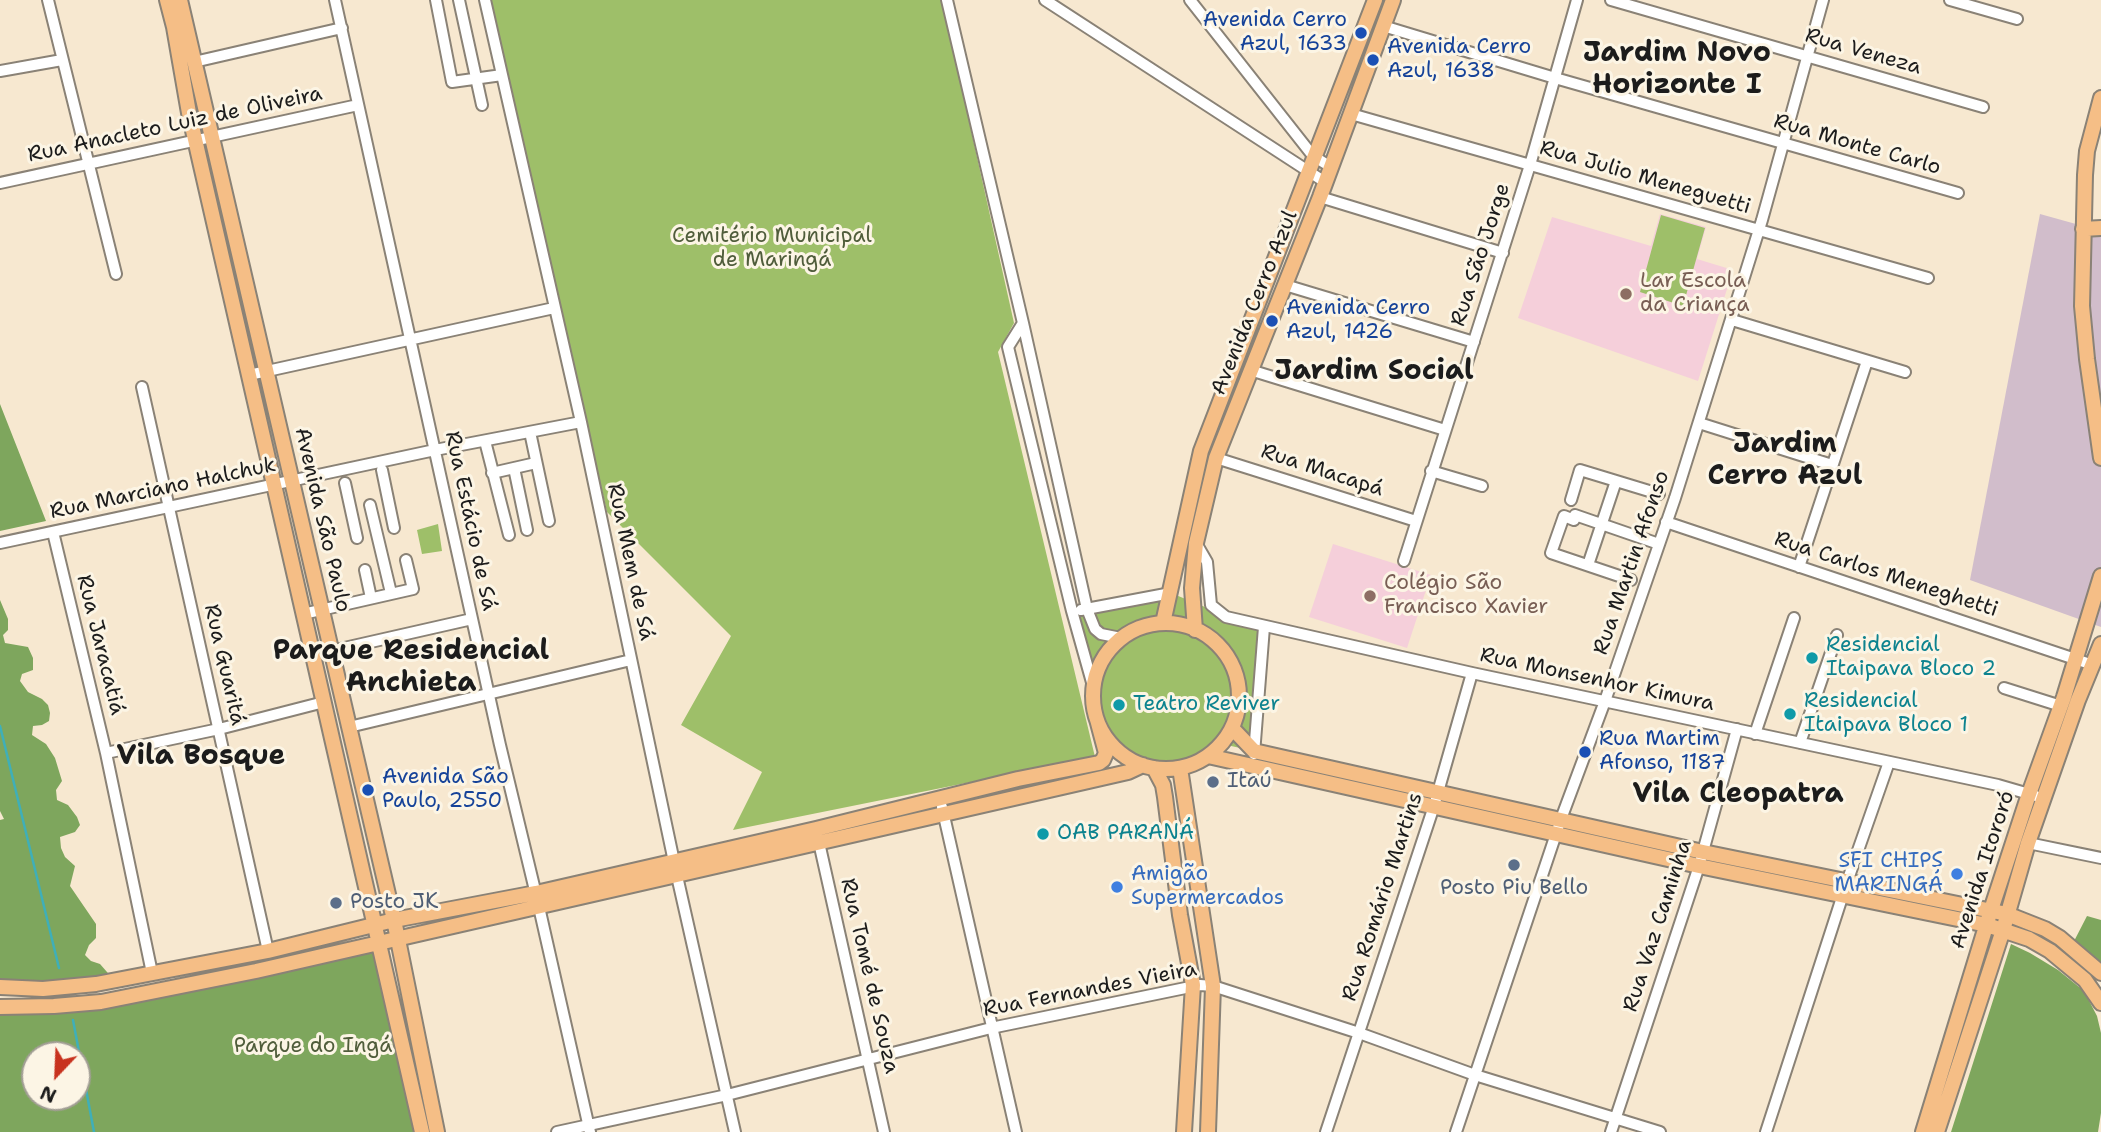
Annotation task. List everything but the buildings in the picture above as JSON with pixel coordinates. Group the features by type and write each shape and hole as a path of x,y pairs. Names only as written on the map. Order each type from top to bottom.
{"main road":[{"name":"Avenida São Paulo","path":"167,0 195,140 422,1132"},
{"name":"Avenida São Paulo","path":"180,0 394,920 437,1132"},
{"name":"Avenida Cerro Azul","path":"1195,629 1192,588 1200,451 1375,0"},
{"name":"Avenida Cerro Azul","path":"1163,623 1179,543 1216,458 1320,197 1393,0"},
{"path":"1366,25 1366,37 1360,58 1363,65 1369,65"},
{"path":"2101,98 2087,151 2082,229 2082,306 2101,458"},
{"path":"2082,229 2101,228"},
{"name":"Avenida Itororó","path":"1931,1128 2003,930 2028,843 2036,796 2101,576"},
{"path":"0,987 43,989 96,984 268,951 394,920 538,900 677,876 817,836 940,797 1099,763 1106,753 1093,705 1093,686 1098,668 1121,638 1139,628 1163,623 1195,629 1212,639 1225,654 1234,671 1239,690 1238,709 1232,728 1222,744 1208,756 1180,768 1148,767 944,813 817,836 674,860 538,900 398,939 256,971 101,1002 0,1007"},
{"name":"Avenida Itororó","path":"1938,1109 1991,910 2101,644"},
{"path":"1098,723 1108,741 1124,756 1148,767 1163,785 1166,797 1180,915 1193,985 1184,1132"},
{"path":"1232,728 1254,751 1436,799 1557,835 1847,882 2007,914 2045,929 2101,973"},
{"path":"1208,756 1252,767 1561,819 1843,897 1987,925 2029,939 2059,957 2085,980 2101,1003"},
{"path":"1180,768 1213,986 1208,1132"}],"street":[{"path":"48,0 116,274"},
{"name":"Rua Estácio de Sá","path":"335,0 472,619 589,1129"},
{"path":"436,0 452,82 502,75"},
{"path":"459,0 482,106"},
{"name":"Rua Mem de Sá","path":"485,0 735,1132"},
{"path":"947,0 1087,609 1095,629 1101,634 1121,638"},
{"path":"1045,0 1325,182"},
{"path":"1190,0 1313,156 1331,167"},
{"name":"Rua São Jorge","path":"1404,561 1503,253 1577,0"},
{"name":"Rua Veneza","path":"1611,0 1983,107"},
{"name":"Rua Martin Afonso","path":"1456,1132 1561,819 1605,701 1699,423 1759,231 1823,0"},
{"path":"1950,0 2017,19"},
{"name":"Rua Monte Carlo","path":"1383,26 1958,193"},
{"path":"194,62 342,29"},
{"path":"0,71 62,60"},
{"name":"Rua Anacleto Luiz de Oliveira","path":"0,183 358,105"},
{"name":"Rua Julio Meneguetti","path":"1351,114 1928,278"},
{"path":"1320,197 1503,253"},
{"path":"1285,285 1474,342"},
{"path":"249,376 554,308"},
{"path":"1732,320 1905,372"},
{"path":"1023,323 1008,347 1072,611 1093,686"},
{"path":"1799,567 1867,360"},
{"path":"1250,370 1445,430"},
{"name":"Rua Guaritá","path":"142,387 268,951"},
{"name":"Rua Marciano Halchuk","path":"0,543 435,450 580,422"},
{"path":"1699,423 1832,465"},
{"path":"530,432 549,522"},
{"path":"485,441 509,535"},
{"name":"Rua Macapá","path":"1216,458 1416,521"},
{"path":"492,473 536,463"},
{"path":"514,468 527,530"},
{"path":"383,470 394,528"},
{"path":"1571,500 1580,470 1659,494"},
{"path":"1432,471 1482,486"},
{"path":"1588,565 1616,481"},
{"path":"345,483 358,538"},
{"path":"351,509 388,501"},
{"path":"370,505 391,593"},
{"path":"1631,580 1551,553 1564,516 1574,520 1575,515 1659,544"},
{"name":"Rua Carlos Meneghetti","path":"1666,522 2093,665"},
{"name":"Rua Jaracatiá","path":"53,532 106,753 152,973"},
{"name":"Rua Monsenhor Kimura","path":"1196,543 1207,562 1211,605 1226,617 2036,796"},
{"path":"303,614 412,589 406,560"},
{"path":"365,570 371,598"},
{"path":"1072,611 1171,593"},
{"path":"1755,733 1794,618"},
{"path":"331,651 472,619"},
{"path":"1252,767 1264,627"},
{"path":"1800,743 1837,635"},
{"path":"349,727 631,660"},
{"name":"Rua Romário Martins","path":"1326,1132 1436,799 1472,673"},
{"path":"2004,688 2061,706"},
{"path":"106,753 219,729 324,702"},
{"name":"Rua Vaz Caminha","path":"1611,1132 1701,859 1737,730"},
{"path":"1766,1132 1889,762"},
{"path":"940,797 1016,1132"},
{"name":"Rua Tomé de Souza","path":"817,836 884,1132"},
{"path":"2028,843 2101,858"},
{"name":"Rua Fernandes Vieira","path":"557,1132 589,1129 992,1028 1193,985 1213,986 1359,1033 1475,1075 1660,1132"}],"shaded area":[{"name":"Lar Escola da Criança","path":"1660,214 1706,227 1697,259 1733,270 1698,381 1518,318 1552,217 1651,246"},
{"path":"2040,214 2101,231 2101,627 1970,580"},
{"name":"Colégio São Francisco Xavier","path":"1333,544 1431,575 1407,648 1309,617"}],"green space":[{"name":"Cemitério Municipal de Maringá","path":"490,0 942,0 1014,323 998,352 1095,757 733,830 762,772 681,725 731,636 607,512"},
{"path":"1661,215 1705,228 1683,306 1640,292"},
{"path":"0,404 46,521 0,531"},
{"path":"438,524 442,551 422,554 417,530"},
{"path":"1171,593 1264,627 1254,751 1222,744 1208,756 1180,768 1154,768 1124,756 1108,741 1098,723 1093,705 1093,686 1072,611"},
{"path":"0,600 8,619 8,630 3,635 5,643 28,647 33,658 33,670 22,674 20,681 28,692 48,705 50,713 49,721 33,726 32,735 46,744 55,758 62,781 56,790 57,800 68,805 80,825 75,832 60,837 65,857 75,866 70,886 96,924 96,938 85,955 100,964 114,980 0,986 0,820 4,819 0,811"},
{"path":"2087,916 2101,920 2101,973 2071,947"},
{"path":"2011,944 2058,970 2084,991 2097,1016 2101,1033 2101,1113 2098,1132 1951,1132"},
{"name":"Parque do Ingá","path":"378,947 419,1132 0,1132 0,1008 53,1007"}],"waterway":[{"path":"0,726 59,968"},
{"path":"73,1020 94,1132"}],"place":[{"name":"Avenida Cerro Azul, 1633","path":"1361,33"},
{"name":"Avenida Cerro Azul, 1638","path":"1373,60"},
{"name":"Lar Escola da Criança","path":"1626,294"},
{"name":"Avenida Cerro Azul, 1426","path":"1272,321"},
{"name":"Colégio São Francisco Xavier","path":"1370,596"},
{"name":"Residencial Itaipava Bloco 2","path":"1812,658"},
{"name":"Teatro Reviver","path":"1119,705"},
{"name":"Residencial Itaipava Bloco 1","path":"1790,714"},
{"name":"Rua Martim Afonso, 1187","path":"1585,752"},
{"name":"Itaú","path":"1213,782"},
{"name":"Avenida São Paulo, 2550","path":"368,790"},
{"name":"OAB PARANÁ","path":"1043,834"},
{"name":"Posto Piu Bello","path":"1514,865"},
{"name":"SFI CHIPS MARINGÁ","path":"1957,874"},
{"name":"Amigão Supermercados","path":"1117,887"},
{"name":"Posto JK","path":"336,903"}],"district":[{"name":"Jardim Novo Horizonte I","path":"1677,70"},
{"name":"Jardim Social","path":"1374,372"},
{"name":"Jardim Cerro Azul","path":"1785,461"},
{"name":"Parque Residencial Anchieta","path":"411,668"},
{"name":"Vila Bosque","path":"201,757"},
{"name":"Vila Cleopatra","path":"1738,795"}]}
